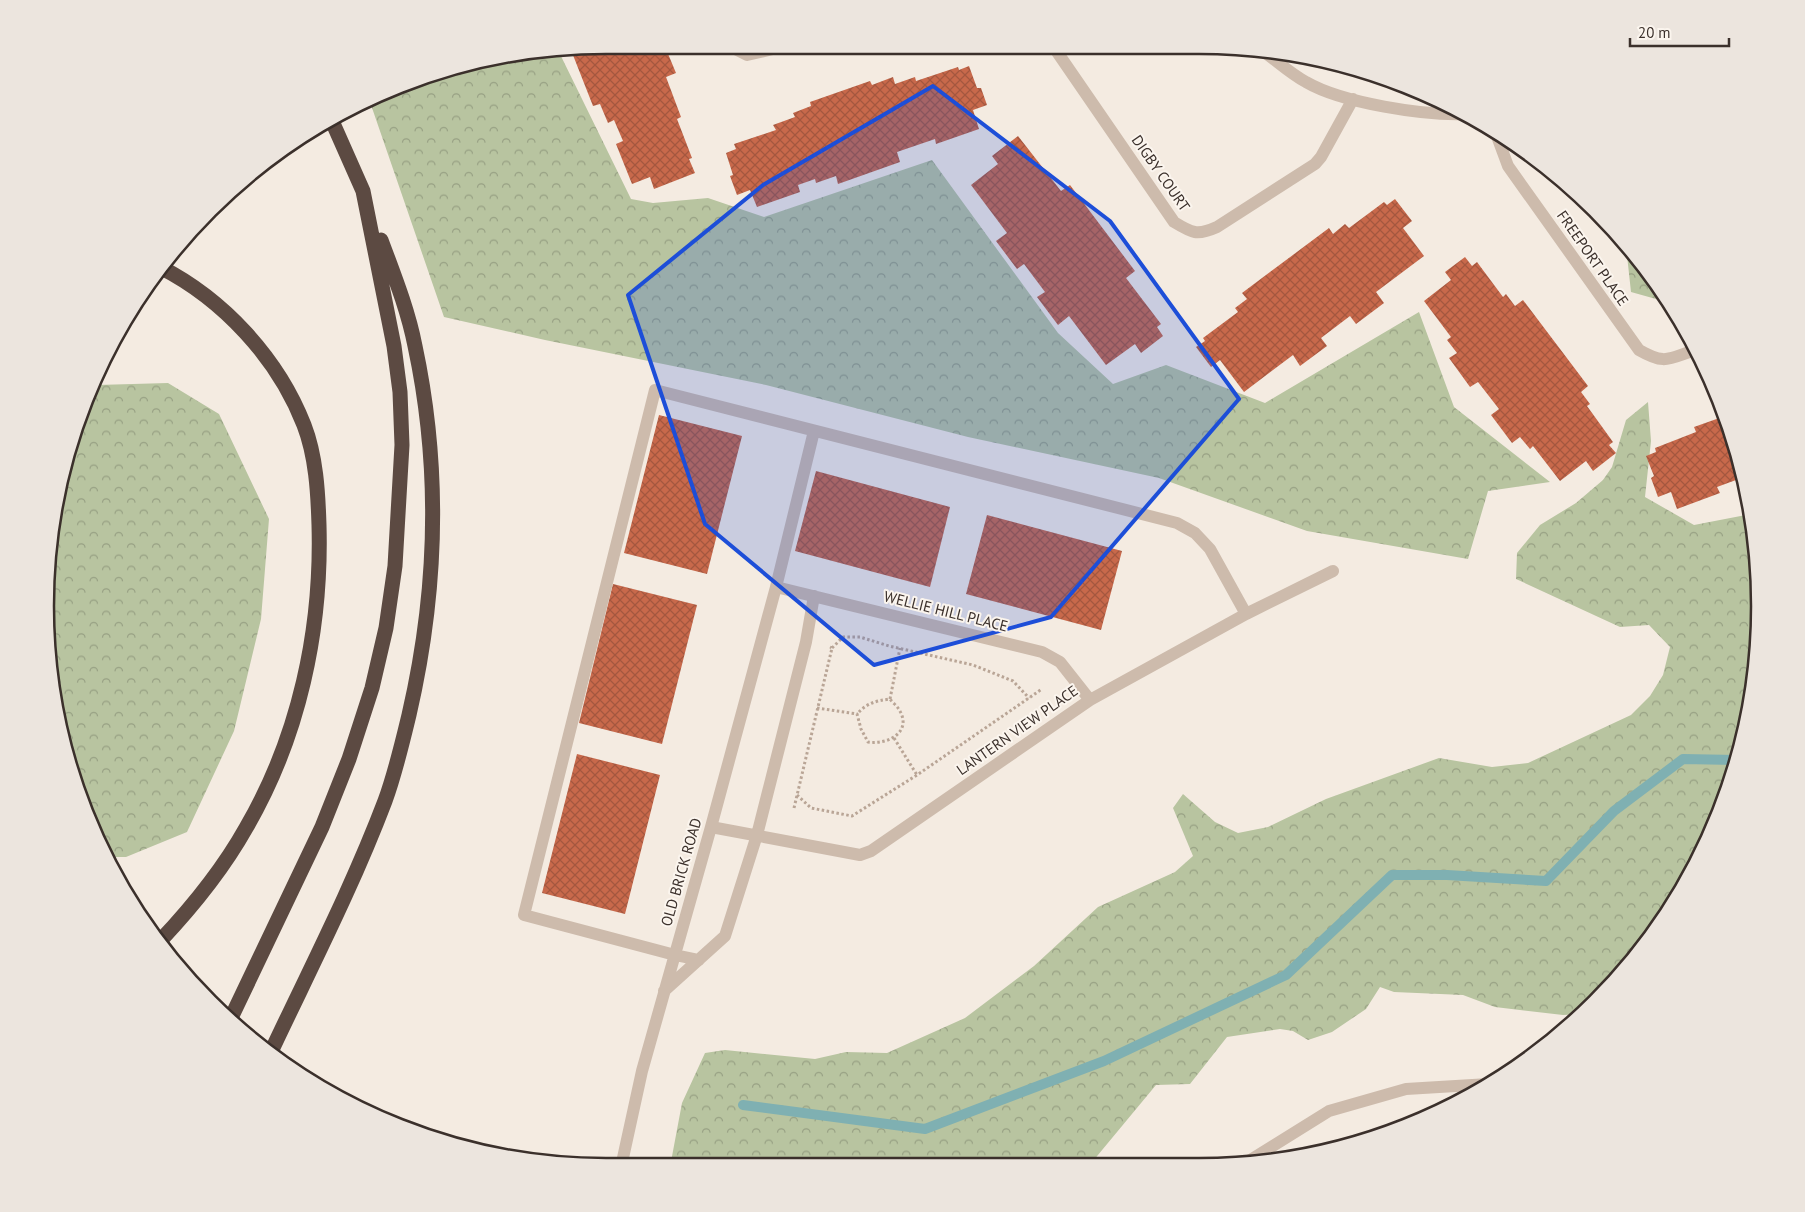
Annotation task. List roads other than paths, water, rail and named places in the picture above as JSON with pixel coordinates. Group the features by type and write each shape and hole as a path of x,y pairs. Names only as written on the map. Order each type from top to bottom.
{"highway":[{"path":"274,1047 362,858 386,799 415,687 426,617 432,544 433,494 430,450 415,345 402,298 363,191 334,126"},
{"path":"233,1013 322,827 336,793 372,688 386,628 395,566 400,496 402,446 400,392 388,313 363,191"},
{"path":"164,936 214,878 246,828 273,775 291,726 311,646 318,596 320,556 319,504 314,462 304,426 286,386 258,348 232,318 194,286 167,271"}],"street":[{"name":"DIGBY COURT","path":"1058,54 1174,222 1192,233 1203,233 1217,228 1314,164 1321,157 1353,100"},
{"path":"1273,58 1307,83 1342,98 1419,111 1446,113"},
{"name":"FREEPORT PLACE","path":"1499,143 1508,166 1639,350 1653,358 1665,360 1689,352"},
{"path":"699,960 524,915 655,390 1177,523 1195,534 1210,548 1246,614"},
{"name":"OLD BRICK ROAD","path":"623,1158 642,1071 776,587 814,430"},
{"name":"LANTERN VIEW PLACE","path":"711,827 860,855 871,851 1090,700 1246,614 1333,571"},
{"name":"WELLIE HILL PLACE","path":"776,587 1042,652 1060,662 1090,700"},
{"path":"664,991 725,936 757,835 806,642 814,596"},
{"path":"1261,1155 1329,1112 1406,1089 1473,1085"}],"waterway":[{"path":"743,1105 925,1129 1104,1061 1286,975 1392,875 1447,875 1546,881 1614,811 1683,759 1729,760"}]}
